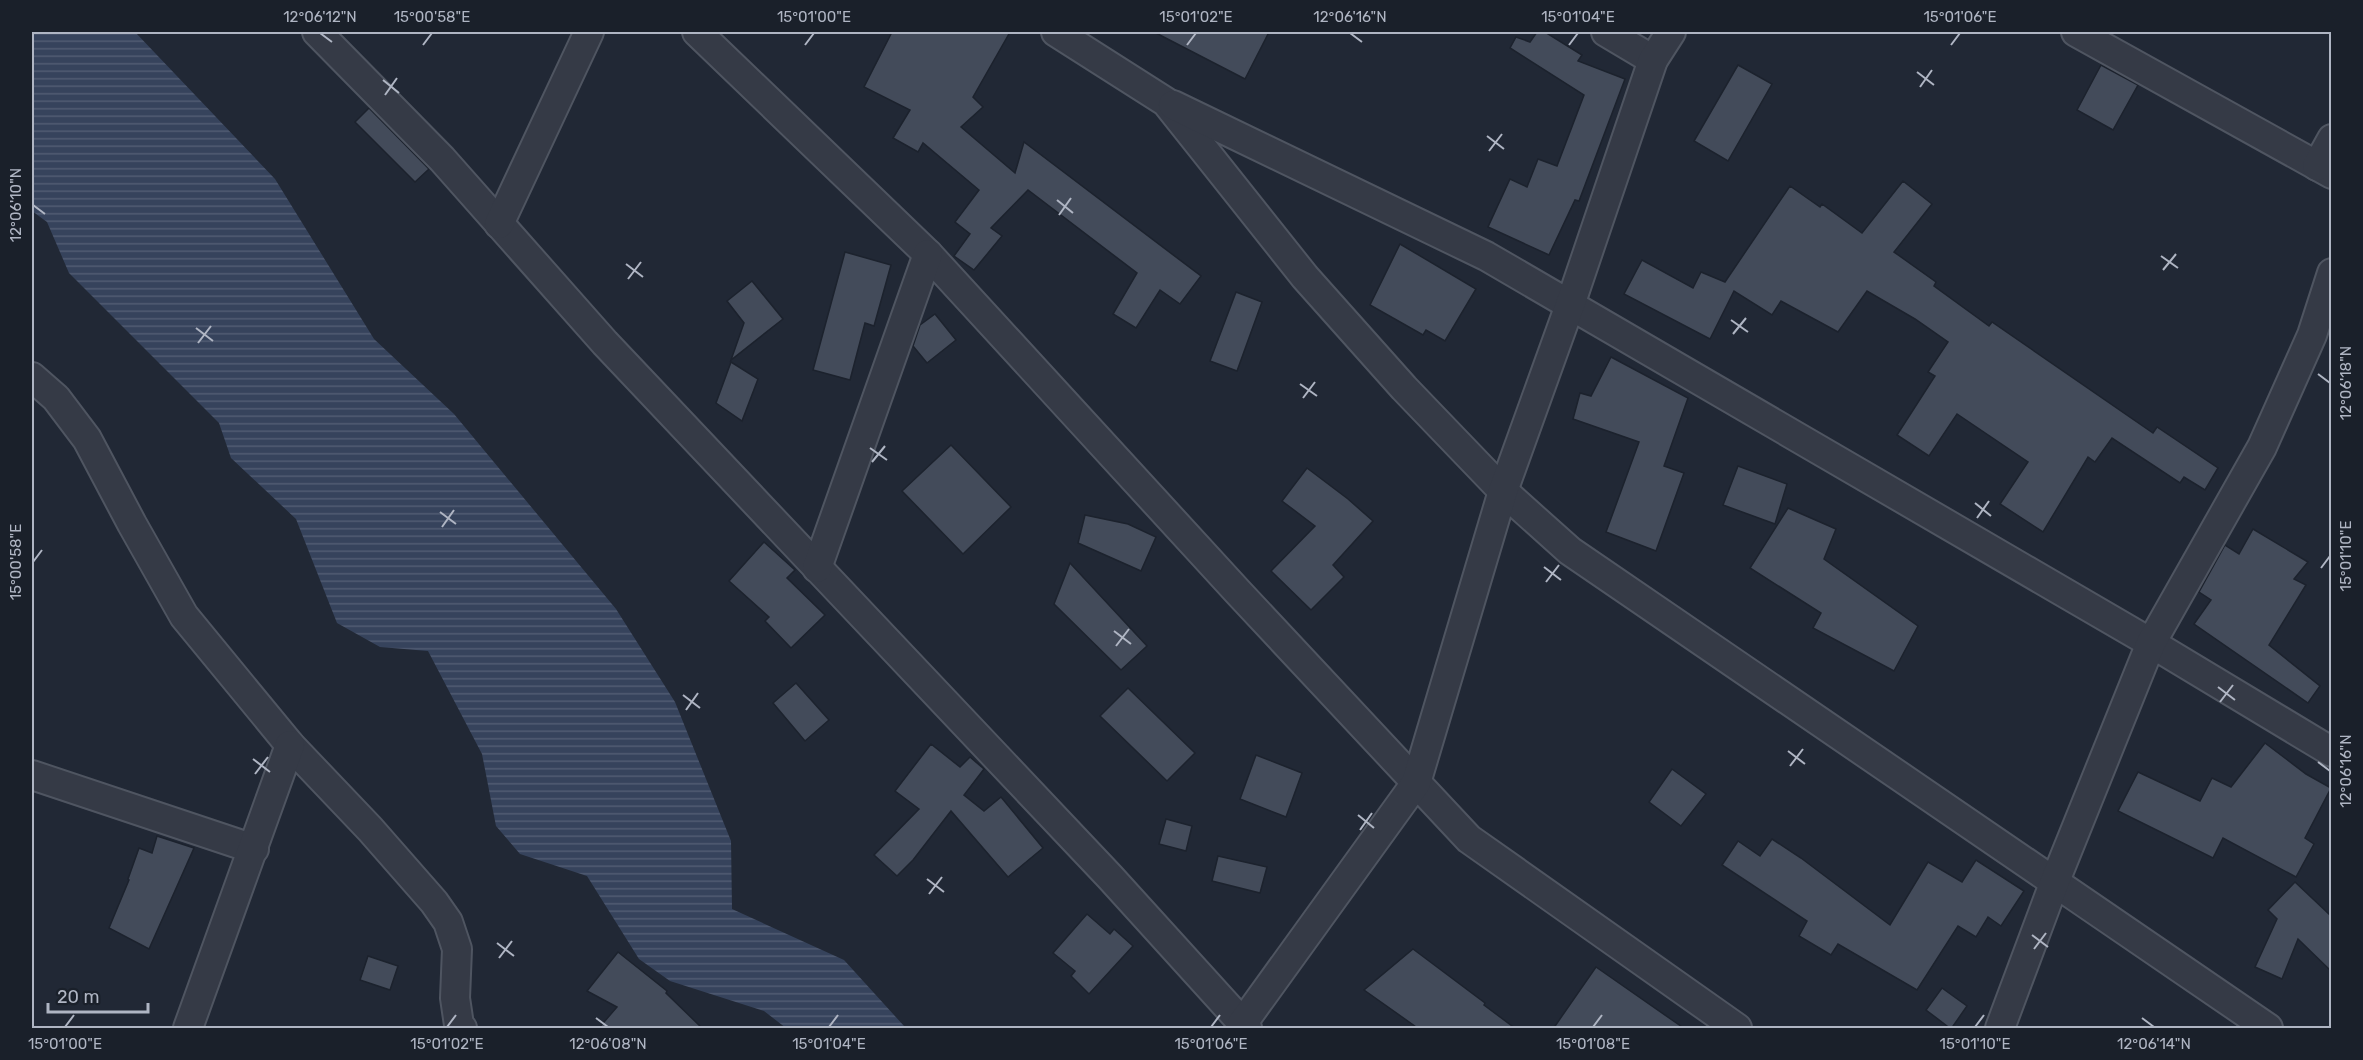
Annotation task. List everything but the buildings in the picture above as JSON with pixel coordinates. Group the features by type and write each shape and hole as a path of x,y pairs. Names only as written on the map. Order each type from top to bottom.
{"street":[{"path":"317,32 441,159 605,343 1110,877 1244,1027 1416,783 1503,491 1570,304 1653,60 1671,32"},
{"path":"500,224 589,32"},
{"path":"697,32 928,254 1470,839 1737,1029"},
{"path":"1056,32 1166,102 1486,256 2151,643 2331,753"},
{"path":"1606,32 1653,60"},
{"path":"2076,32 2324,170 2331,139"},
{"path":"1166,102 1305,277 1404,388 1503,491 1570,551 2268,1029"},
{"path":"818,568 928,254"},
{"path":"2000,1029 2055,881 2151,643 2262,447 2312,335 2331,273"},
{"path":"32,377 56,398 87,439 184,616 290,745 370,829 434,902 448,922 457,949 455,998 459,1025 462,1029"},
{"path":"188,1029 290,745"},
{"path":"32,775 254,849"}],"water":[{"path":"32,32 135,32 275,179 374,339 454,414 616,609 675,702 731,841 732,909 844,960 904,1026 909,1028 786,1028 764,1011 670,981 639,959 587,876 520,854 496,826 482,754 428,651 380,647 337,623 296,519 231,458 219,423 69,273 47,222 32,211"}]}
